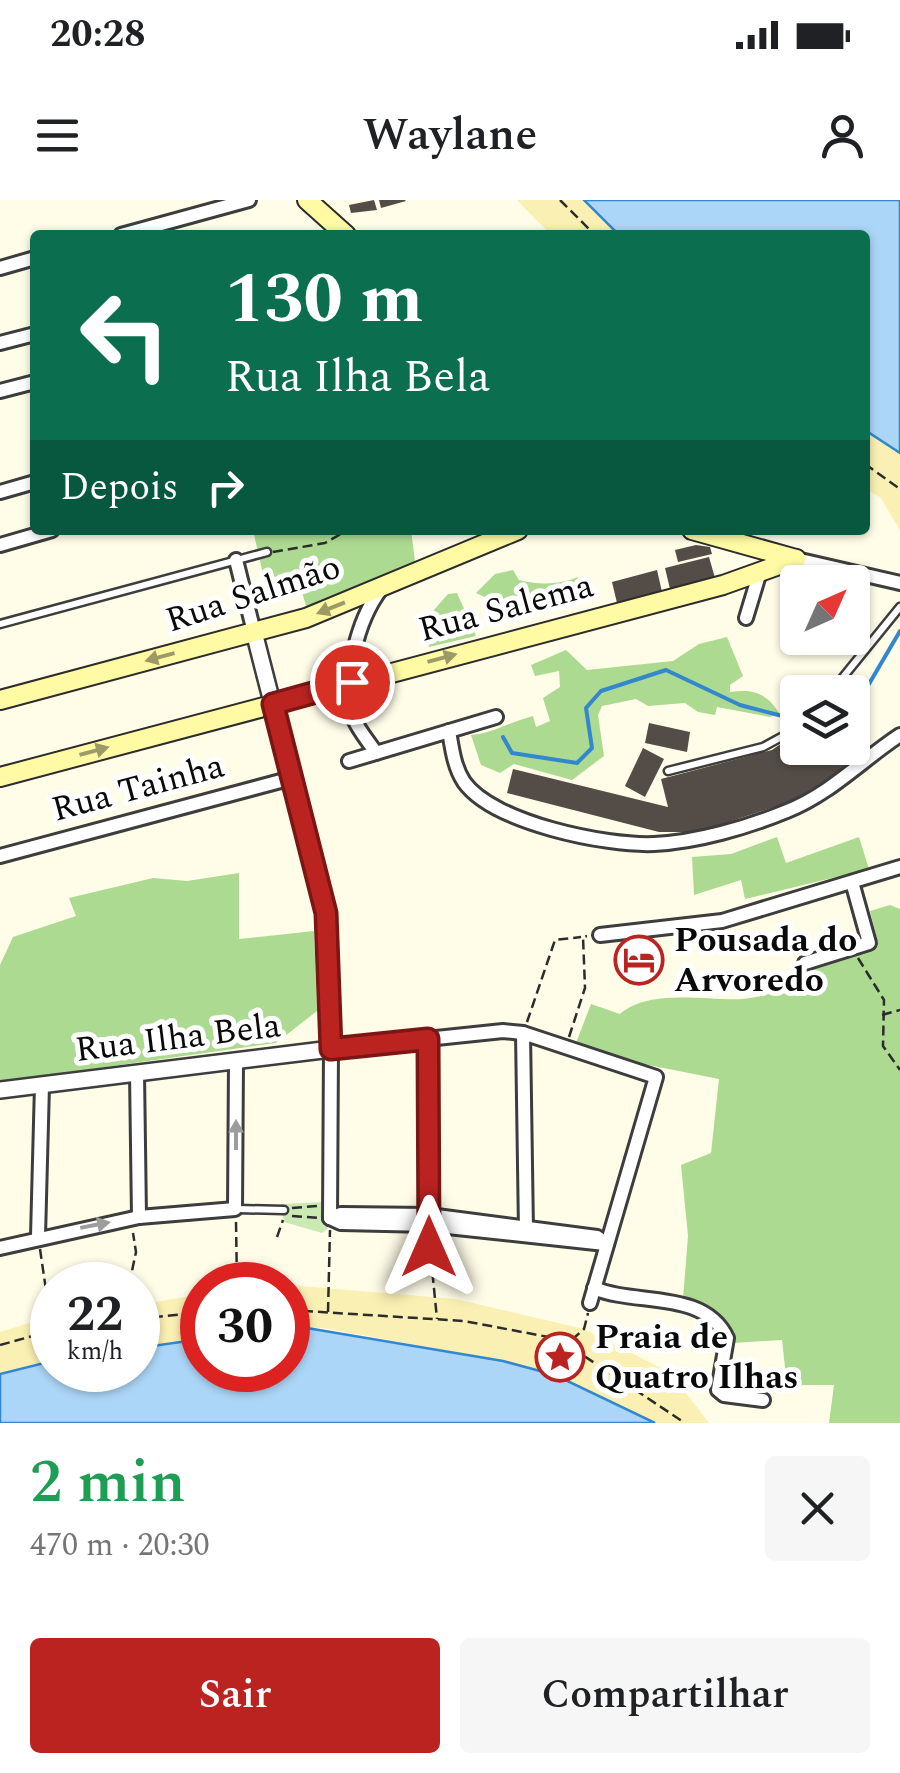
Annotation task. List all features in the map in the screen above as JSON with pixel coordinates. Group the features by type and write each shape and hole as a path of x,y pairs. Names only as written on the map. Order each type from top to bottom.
{"main road":[{"path":"306,200 340,230"},
{"name":"Rua Salmão","path":"0,700 306,618 505,535"},
{"path":"710,535 796,559"},
{"name":"Rua Salema","path":"0,777 759,574 796,559"}],"street":[{"path":"138,230 249,200"},
{"path":"0,268 30,259"},
{"path":"0,344 30,335"},
{"path":"0,391 30,383"},
{"path":"0,492 30,483"},
{"path":"0,543 32,535"},
{"path":"796,559 900,584"},
{"path":"236,560 326,913 331,1049 330,1212 341,1223 429,1220 607,1244 590,1303"},
{"path":"746,618 759,574"},
{"path":"376,753 352,715 352,682 363,618 385,583"},
{"path":"349,761 496,717"},
{"path":"448,731 464,782 500,810 536,824 642,844 687,839 790,810 832,787 900,735"},
{"name":"Rua Tainha","path":"0,856 292,778"},
{"path":"600,935 722,921 900,867"},
{"path":"805,963 862,945 852,882"},
{"path":"523,1033 526,1232"},
{"name":"Rua Ilha Bela","path":"0,1090 331,1049 523,1033 656,1077 607,1244"},
{"path":"428,1039 429,1247"},
{"path":"0,1248 38,1236 138,1217 236,1210 236,1061"},
{"path":"137,1073 138,1217"},
{"path":"38,1236 42,1085"},
{"path":"594,1288 626,1298 681,1304 715,1320 727,1338 718,1390 724,1396 763,1400"}],"lane":[{"path":"0,624 267,552"},
{"path":"844,675 900,607"},
{"path":"668,771 763,747 780,738"},
{"path":"236,1210 284,1210"}],"path":[{"path":"560,200 590,230"},
{"path":"870,468 900,489"},
{"path":"267,552 325,543 339,535"},
{"path":"523,1033 555,940 600,935"},
{"path":"566,1048 586,988 582,937"},
{"path":"862,945 862,968 876,981 884,1000 882,1046 900,1070"},
{"path":"882,1016 900,1010"},
{"path":"236,1210 237,1262"},
{"path":"276,1237 284,1210 330,1212 328,1314"},
{"path":"134,1262 131,1228 138,1217"},
{"path":"38,1236 42,1262"},
{"path":"429,1247 437,1319"},
{"path":"310,1312 437,1319 559,1339 575,1337 584,1329 590,1303"},
{"path":"0,1345 30,1337"},
{"path":"559,1339 685,1423"}],"green space":[{"path":"254,535 412,535 415,562 307,609 298,579 266,587"},
{"path":"513,570 519,580 534,583 578,577 576,592 508,597 495,602 476,593 495,574"},
{"path":"457,593 476,636 429,647 426,619 448,594"},
{"path":"727,637 743,676 730,685 730,692 759,694 779,713 770,717 717,707 715,715 698,712 685,703 648,706 636,699 602,706 598,715 604,756 572,780 514,764 500,773 481,765 471,735 533,716 536,727 550,721 543,698 560,687 559,671 535,676 531,665 566,650 587,670 673,661 699,644"},
{"path":"777,837 786,863 859,837 869,869 745,899 741,880 694,895 692,857 731,854"},
{"path":"239,873 239,939 314,931 317,1011 276,1043 0,1082 0,965 13,937 76,916 69,898 153,878 187,881"},
{"path":"890,905 900,909 900,1423 829,1423 834,1385 787,1385 782,1340 733,1343 718,1315 683,1299 688,1236 681,1165 711,1153 719,1079 618,1059 576,1043 591,1004 620,1014 632,1006 662,998 743,999 812,980 806,965 878,943 870,911"},
{"path":"325,1202 327,1229 322,1233 284,1222 281,1204"}],"sand":[{"path":"517,200 584,200 614,230 546,230"},
{"path":"870,433 900,453 900,530 880,497 870,492"},
{"name":"Praia de Quatro Ilhas","path":"310,1287 455,1299 584,1329 659,1367 679,1384 709,1423 655,1423 555,1375 503,1361 310,1328"},
{"path":"180,1298 180,1342 160,1345 160,1301"},
{"path":"30,1323 30,1366 0,1374 0,1332"}],"water":[{"path":"584,200 900,200 900,453 870,433 870,230 614,230"},
{"path":"310,1329 503,1361 555,1375 655,1423 0,1423 0,1374 30,1366 30,1392 160,1392 160,1345 180,1342 180,1392 310,1392"}],"building":[{"path":"374,200 377,210 351,213 349,205"},
{"path":"379,200 405,200 406,201 381,208"},
{"path":"696,545 710,547 712,554 678,562 675,550"},
{"path":"709,557 715,578 670,589 665,568"},
{"path":"657,570 662,592 617,603 612,582"},
{"path":"649,723 690,732 687,752 645,743"},
{"path":"780,744 780,765 852,765 792,801 699,832 659,832 507,793 513,769 668,807 661,779 772,750"},
{"path":"643,748 664,759 645,797 625,786"}],"waterway":[{"path":"870,682 900,631"},
{"path":"503,737 512,753 577,763 592,748 586,708 601,691 666,670 740,705 780,715"}],"place":[{"name":"Pousada do Arvoredo","path":"639,960"},
{"name":"Praia de Quatro Ilhas","path":"560,1357"}],"route":[{"path":"352,682 273,704 326,913 331,1049 428,1039 429,1247"}]}
